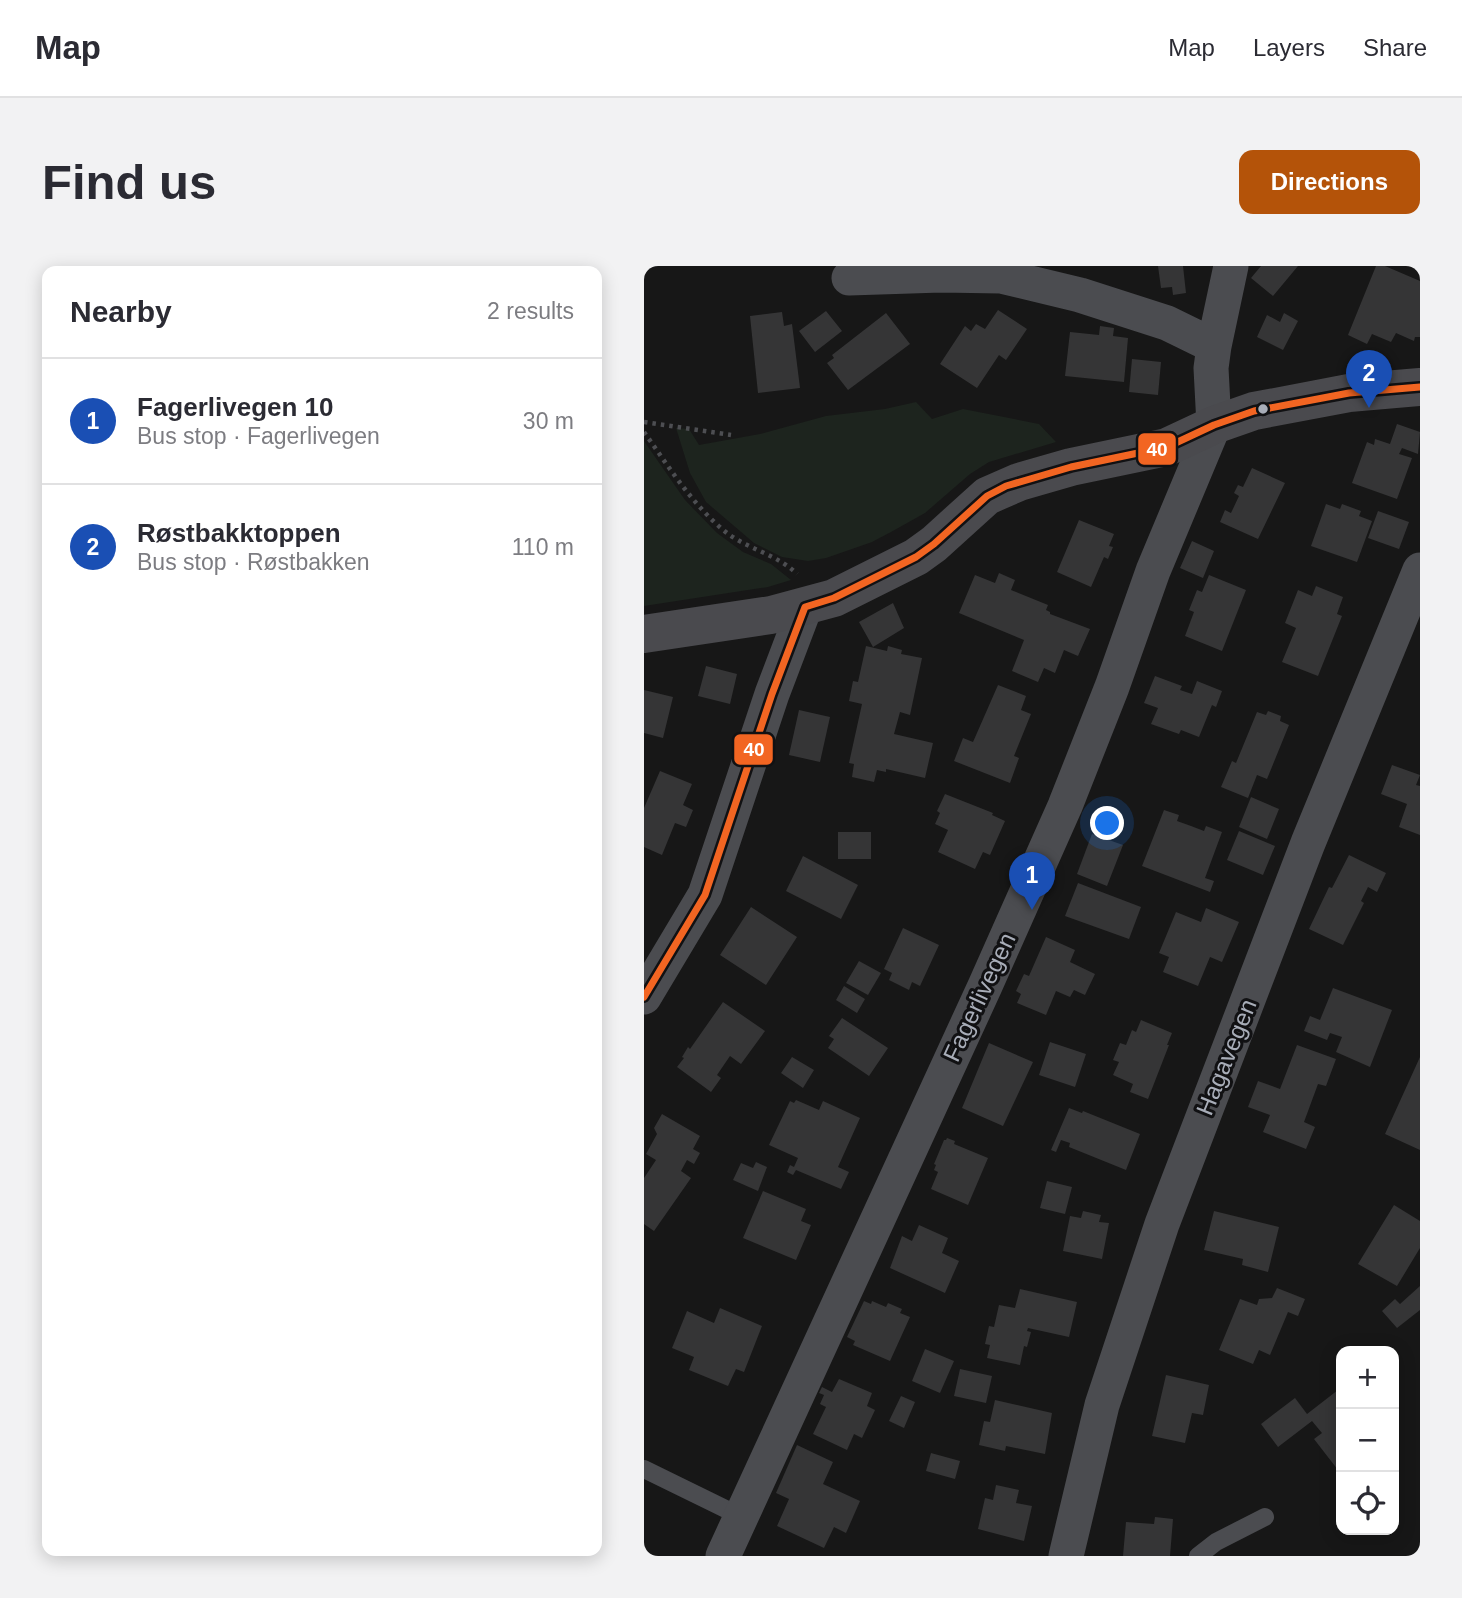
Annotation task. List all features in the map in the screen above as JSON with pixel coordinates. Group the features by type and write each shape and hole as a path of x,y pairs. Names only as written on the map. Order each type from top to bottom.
{"street":[{"name":"Fagerlivegen","path":"723,1556 985,986 1065,806 1112,687 1153,572 1214,425 1211,368 1231,266"},
{"path":"849,278 1001,276 1080,295 1167,323 1214,346"},
{"path":"644,634 771,615 803,592 834,598 916,557 997,489 1071,467 1167,447 1214,425 1255,411 1349,393 1420,387"},
{"name":"Hagavegen","path":"1066,1556 1102,1405 1162,1224 1308,843 1420,570"},
{"path":"644,997 705,895 803,592"}],"lane":[{"path":"644,1469 742,1517"},
{"path":"1198,1556 1216,1542 1265,1517"}],"path":[{"path":"644,422 731,435"},
{"path":"644,432 686,490 713,521 739,542 783,564 803,592"}],"shaded area":[{"path":"916,402 932,419 963,409 1039,424 1056,442 989,462 970,474 925,513 891,532 872,542 826,558 808,561 782,557 754,543 706,502 690,473 676,428 689,429 699,445 760,434 826,416 885,409"},
{"path":"644,441 685,500 717,533 743,552 771,564 791,580 768,587 644,606"}],"building":[{"path":"1158,266 1183,266 1186,293 1173,295 1172,287 1161,288"},
{"path":"1261,266 1298,266 1273,296 1251,278"},
{"path":"1376,266 1385,266 1420,281 1420,337 1415,337 1414,341 1396,333 1391,342 1372,334 1367,344 1348,335"},
{"path":"998,310 1027,329 1006,360 999,355 977,388 940,364 965,326 971,331 976,324 985,329"},
{"path":"826,311 842,331 815,352 799,331"},
{"path":"782,312 784,326 792,324 800,388 758,393 750,316"},
{"path":"886,313 910,344 848,390 827,363 834,358 832,355"},
{"path":"1284,313 1298,321 1283,350 1257,337 1267,315 1280,322"},
{"path":"1100,326 1114,328 1113,336 1128,338 1124,382 1065,376 1070,332 1099,335"},
{"path":"1132,359 1161,362 1158,395 1129,392"},
{"path":"1397,424 1420,432 1418,454 1402,448 1399,454 1412,458 1397,499 1352,483 1367,442 1374,445 1375,439 1390,444"},
{"path":"1252,468 1285,483 1258,539 1220,522 1225,510 1231,513 1239,496 1234,493 1238,485 1243,487"},
{"path":"1326,504 1340,509 1342,504 1361,511 1359,516 1372,521 1357,562 1311,546"},
{"path":"1378,511 1409,522 1399,549 1368,538"},
{"path":"1079,520 1114,534 1108,559 1104,557 1091,587 1057,572"},
{"path":"1192,541 1214,551 1203,578 1180,568"},
{"path":"999,573 1015,580 1011,590 1048,605 1046,610 1050,614 1090,629 1078,656 1064,650 1055,673 1044,668 1038,682 1012,671 1024,640 959,613 975,575 995,583"},
{"path":"1209,575 1246,590 1222,651 1185,636 1194,612 1189,610 1197,590 1202,592"},
{"path":"1316,586 1343,597 1337,614 1342,616 1318,676 1282,662 1296,628 1285,623 1298,590 1312,596"},
{"path":"893,603 904,628 873,647 859,622"},
{"path":"866,646 887,651 888,646 902,650 901,654 922,658 910,715 900,712 894,734 933,743 925,778 886,769 886,772 877,770 874,782 852,777 854,764 849,763 862,704 849,701 853,681 858,682"},
{"path":"706,666 737,674 730,704 698,696"},
{"path":"1155,676 1182,686 1180,690 1192,694 1197,681 1222,691 1216,707 1212,705 1199,737 1181,730 1179,734 1151,724 1158,708 1144,703"},
{"path":"998,685 1026,696 1021,710 1031,714 1014,756 1019,758 1010,783 954,761 963,738 973,742"},
{"path":"644,690 673,697 663,738 644,733"},
{"path":"799,710 830,717 820,762 789,755"},
{"path":"1268,711 1281,716 1280,721 1289,725 1267,779 1257,775 1248,798 1221,787 1232,761 1236,763 1257,712 1266,715"},
{"path":"1392,765 1420,775 1416,785 1420,786 1420,835 1399,827 1407,804 1381,794"},
{"path":"660,771 692,784 683,805 693,810 686,827 675,823 662,855 644,847 644,808"},
{"path":"945,794 993,813 992,815 1005,821 990,855 983,852 975,869 938,852 948,830 935,824 940,813 937,811"},
{"path":"1251,797 1279,809 1267,839 1239,827"},
{"path":"1164,810 1179,815 1177,821 1204,831 1206,826 1222,832 1205,878 1214,881 1210,892 1142,866"},
{"path":"1239,831 1275,846 1263,875 1227,860"},
{"path":"838,832 871,832 871,859 838,859"},
{"path":"1092,834 1123,845 1107,886 1077,874"},
{"path":"1349,855 1386,873 1377,892 1368,887 1361,901 1364,903 1343,945 1309,929 1329,887 1332,888"},
{"path":"803,856 858,885 841,919 786,891"},
{"path":"1078,883 1141,907 1129,939 1065,916"},
{"path":"751,907 797,937 766,985 720,955"},
{"path":"1206,908 1239,922 1222,962 1210,957 1198,986 1163,972 1169,957 1159,953 1176,912 1201,922"},
{"path":"903,928 939,945 920,986 912,982 909,990 889,980 892,973 884,969"},
{"path":"1046,937 1075,950 1070,962 1095,974 1085,995 1074,990 1070,997 1056,991 1046,1015 1017,1003 1021,994 1016,991 1024,974 1029,976"},
{"path":"859,961 881,973 868,995 846,983"},
{"path":"844,986 865,999 857,1013 836,1000"},
{"path":"1333,988 1392,1010 1370,1067 1336,1052 1342,1037 1330,1033 1327,1040 1304,1031 1310,1016 1320,1020"},
{"path":"723,1002 765,1031 741,1064 730,1056 717,1075 721,1078 711,1092 677,1067 688,1047 690,1049"},
{"path":"842,1018 888,1048 869,1076 828,1048 834,1039 829,1036"},
{"path":"1141,1020 1172,1033 1148,1099 1130,1092 1133,1084 1113,1075 1119,1062 1113,1060 1120,1043 1126,1045 1132,1030 1136,1032"},
{"path":"1050,1042 1086,1054 1075,1087 1039,1075"},
{"path":"989,1043 1033,1062 1003,1126 962,1108"},
{"path":"1297,1045 1336,1059 1326,1086 1318,1084 1304,1122 1315,1127 1306,1149 1263,1132 1270,1115 1248,1107 1258,1081 1280,1089"},
{"path":"792,1057 814,1070 803,1088 781,1073"},
{"path":"1420,1057 1420,1150 1385,1134"},
{"path":"796,1100 819,1110 823,1101 860,1118 838,1167 849,1172 841,1189 796,1170 793,1175 787,1172 790,1165 794,1167 798,1158 769,1145 790,1101 794,1103"},
{"path":"1069,1108 1140,1134 1126,1170 1069,1147 1070,1143 1061,1140 1056,1152 1051,1150"},
{"path":"662,1114 700,1136 693,1149 700,1153 694,1164 687,1160 681,1171 691,1178 654,1231 644,1224 644,1178 656,1160 646,1154 657,1134 654,1128"},
{"path":"947,1138 955,1141 954,1144 988,1158 968,1205 931,1189 938,1172 934,1170 934,1164"},
{"path":"756,1162 767,1167 758,1191 733,1180 741,1163 753,1168"},
{"path":"1047,1181 1072,1187 1065,1214 1040,1208"},
{"path":"763,1191 806,1209 801,1221 811,1225 796,1260 743,1238"},
{"path":"1394,1205 1420,1221 1420,1248 1397,1286 1358,1264"},
{"path":"1083,1211 1101,1215 1099,1222 1109,1223 1102,1259 1063,1251 1070,1216 1081,1218"},
{"path":"1214,1211 1279,1227 1268,1272 1242,1265 1243,1259 1204,1250"},
{"path":"919,1225 948,1238 942,1253 959,1261 945,1293 890,1268 902,1236 912,1241"},
{"path":"1420,1286 1420,1310 1397,1328 1382,1311 1395,1299 1400,1304"},
{"path":"1277,1288 1305,1299 1298,1316 1288,1312 1270,1355 1259,1350 1253,1364 1219,1350 1240,1299 1257,1305 1259,1299 1272,1298"},
{"path":"1020,1289 1077,1302 1069,1337 1028,1328 1027,1331 1031,1332 1027,1347 1024,1346 1020,1365 987,1358 990,1345 985,1344 989,1326 994,1327 999,1305 1015,1308"},
{"path":"864,1301 871,1304 872,1301 886,1307 888,1303 902,1309 900,1313 910,1317 890,1361 853,1345 855,1341 847,1337"},
{"path":"720,1308 762,1326 744,1372 736,1369 728,1386 689,1370 694,1357 672,1348 687,1311 714,1323"},
{"path":"925,1349 954,1361 940,1393 912,1381"},
{"path":"960,1369 992,1376 986,1403 954,1396"},
{"path":"1166,1375 1209,1385 1203,1415 1192,1413 1185,1443 1152,1436"},
{"path":"839,1379 872,1393 867,1406 875,1410 862,1438 854,1434 847,1450 813,1434 826,1407 820,1404 824,1395 819,1393 822,1387 832,1392"},
{"path":"1336,1392 1336,1467 1314,1439 1322,1433 1312,1421 1278,1447 1261,1424 1295,1398 1307,1414"},
{"path":"901,1396 915,1402 904,1428 889,1421"},
{"path":"995,1400 1052,1413 1045,1454 1006,1446 1005,1451 979,1445 984,1421 990,1422"},
{"path":"797,1445 833,1462 823,1484 860,1501 846,1533 834,1527 824,1548 777,1526 789,1499 776,1493"},
{"path":"931,1453 960,1461 955,1479 926,1471"},
{"path":"996,1485 1019,1490 1016,1503 1032,1506 1024,1541 978,1529 985,1498 993,1500"},
{"path":"1155,1517 1173,1519 1170,1556 1123,1556 1126,1522 1154,1524"}],"transit line":[{"name":"40","path":"644,997 705,895 772,694 805,607 834,598 916,557 987,496 1006,486 1071,467 1167,447 1214,425 1254,411 1349,393 1420,387"}],"place":[{"name":"Røstbakktoppen","path":"1369,408"},
{"name":"Fagerlivegen 10","path":"1032,910"}]}
